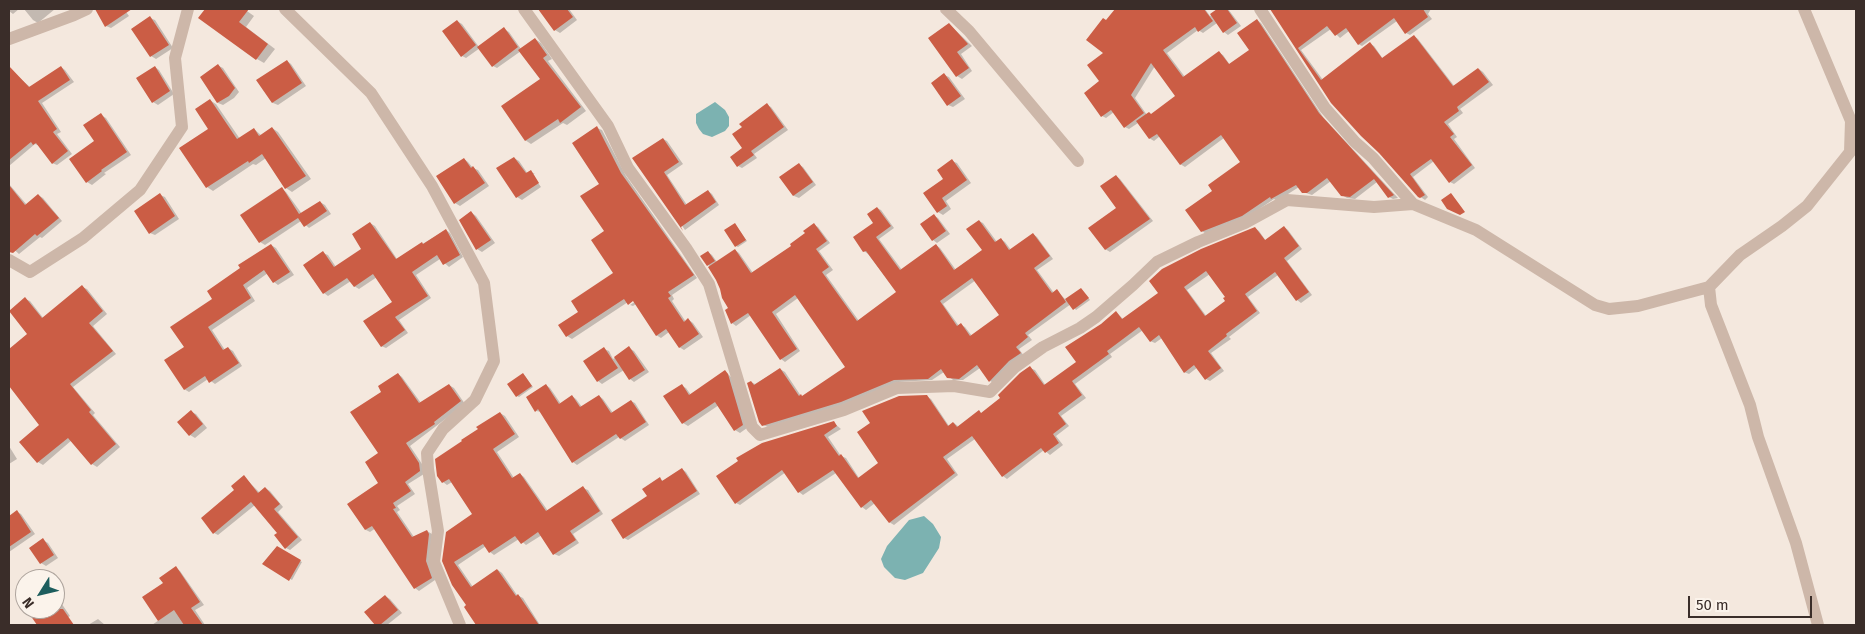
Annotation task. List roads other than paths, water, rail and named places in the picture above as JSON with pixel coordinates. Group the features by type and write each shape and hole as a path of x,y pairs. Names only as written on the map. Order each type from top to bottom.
{"street":[{"path":"9,39 87,9"},
{"path":"9,260 30,272 83,238 140,190 182,127 175,58 188,9"},
{"path":"285,9 371,94 432,186 484,283 494,361 475,400 443,429 427,453 438,530 434,562 460,625"},
{"path":"524,9 608,126 628,168 686,248 709,284 752,427 760,435 844,410 897,388 954,386 990,392 1015,367 1043,346 1080,328 1096,317 1133,286 1157,262 1198,242 1245,223 1287,200 1374,207 1413,204"},
{"path":"946,9 969,31 1078,161"},
{"path":"1260,9 1325,108 1355,142 1373,158 1413,204 1476,230 1595,305 1610,309 1638,306 1709,287 1740,255 1782,226 1806,206 1850,152 1852,121 1804,9"},
{"path":"1709,287 1710,304 1750,405 1758,437 1796,543 1818,625"}],"water":[{"path":"715,102 725,110 729,117 729,126 725,131 712,137 703,134 699,129 696,123 696,114"},
{"path":"924,516 933,524 941,537 939,548 923,573 905,580 895,578 884,567 881,559 887,546 909,520"}]}
